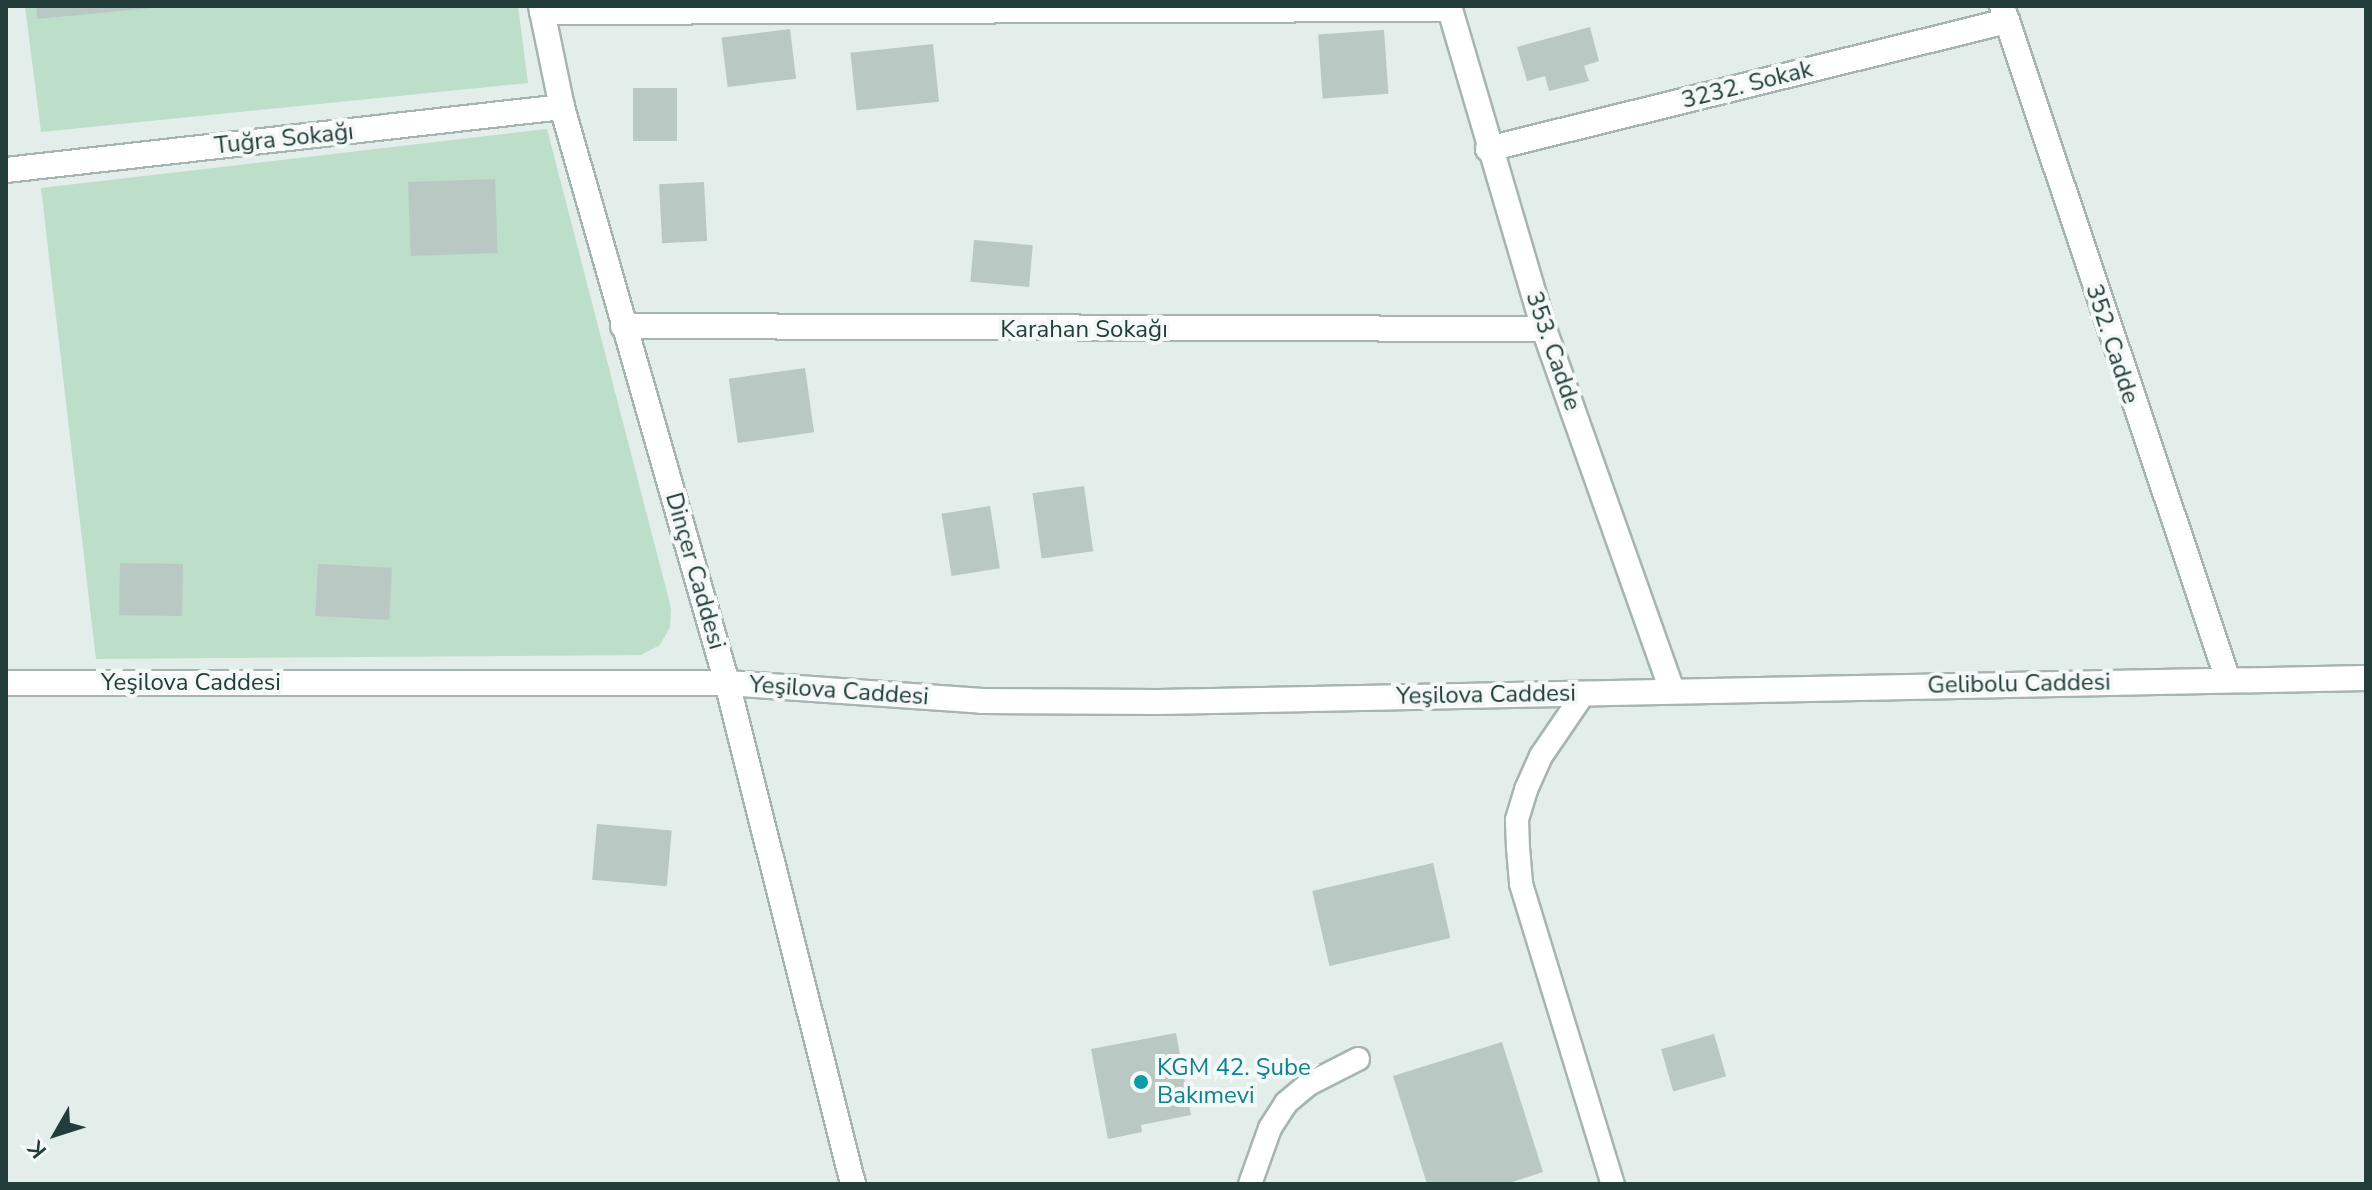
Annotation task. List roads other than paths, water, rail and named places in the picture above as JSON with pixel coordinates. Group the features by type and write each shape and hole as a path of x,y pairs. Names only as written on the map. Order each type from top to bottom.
{"street":[{"path":"542,9 1449,8"},
{"name":"353. Cadde","path":"1449,8 1488,149 1544,329 1672,691"},
{"name":"Dinçer Caddesi","path":"542,9 562,107 727,683 853,1184"},
{"name":"3232. Sokak","path":"1488,149 2004,14"},
{"name":"352. Cadde","path":"2004,14 2228,680"},
{"name":"Tuğra Sokağı","path":"6,170 562,107"},
{"name":"Karahan Sokağı","path":"623,326 1544,329"},
{"name":"Gelibolu Caddesi","path":"1672,691 2366,678"},
{"name":"Yeşilova Caddesi","path":"6,683 727,683 1040,701 1672,691"}],"lane":[{"path":"1584,693 1541,756 1526,790 1517,820 1518,848 1521,884 1613,1184"},
{"path":"1250,1184 1270,1128 1286,1103 1309,1084 1358,1059"}],"place":[{"name":"KGM 42. Şube Bakımevi","path":"1141,1082"}]}
